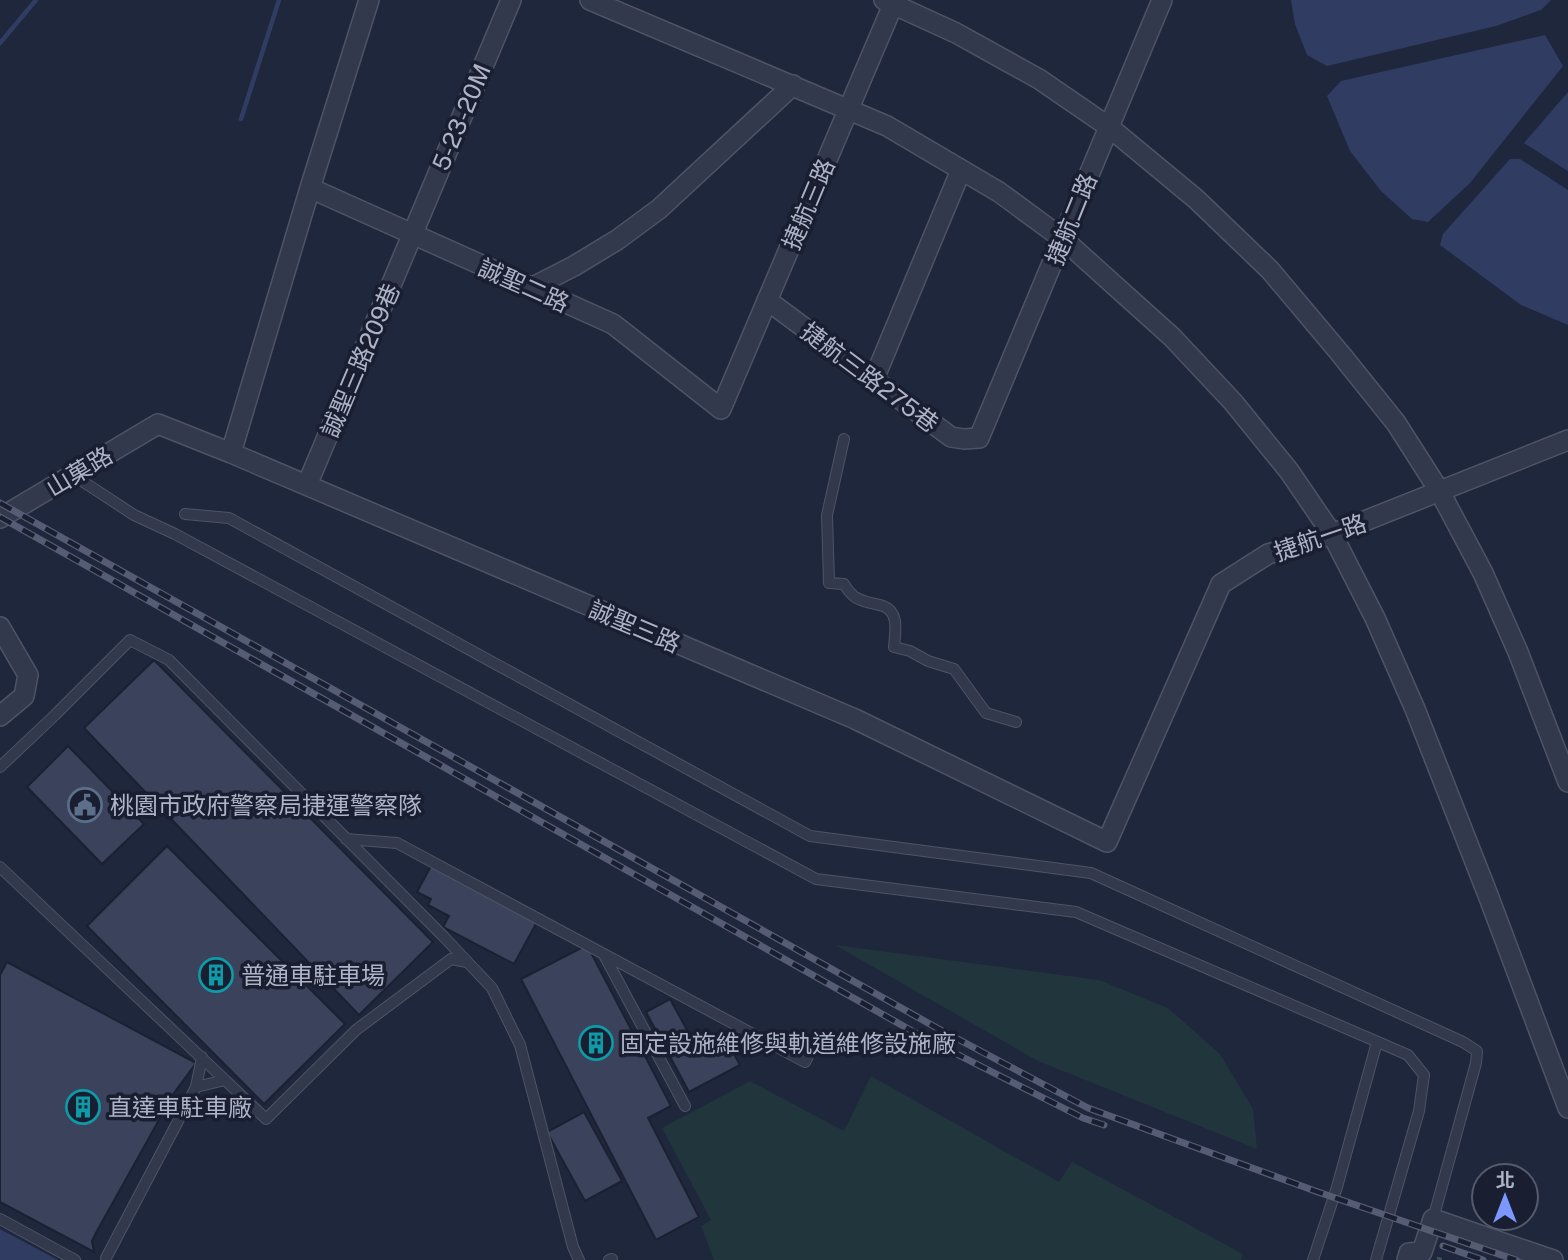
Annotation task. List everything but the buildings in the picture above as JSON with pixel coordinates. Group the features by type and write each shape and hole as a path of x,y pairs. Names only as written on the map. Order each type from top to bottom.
{"street":[{"path":"231,453 369,0"},
{"name":"5-23-20M","path":"412,235 511,0"},
{"path":"590,0 887,125 999,192 1063,239 1172,337 1233,402 1289,471 1332,534 1375,618 1415,709 1568,1108"},
{"name":"捷航二路","path":"979,438 1162,0"},
{"path":"891,1 1039,79 1109,127 1196,199 1270,270 1395,423 1440,492 1483,573 1503,618 1568,782"},
{"name":"捷航三路","path":"721,409 891,1"},
{"path":"531,288 617,240 659,209 793,85"},
{"path":"874,379 961,170"},
{"name":"誠聖二路","path":"310,188 613,324 721,409"},
{"name":"誠聖三路209巷","path":"307,485 412,235"},
{"name":"捷航三路275巷","path":"767,300 951,437 979,438"},
{"name":"誠聖三路","path":"158,424 855,719 1107,842"},
{"name":"山菓路","path":"0,518 158,424"},
{"name":"捷航一路","path":"1107,842 1221,584 1268,554 1332,534 1568,440"},
{"path":"0,627 28,675 24,696 0,716"},
{"path":"1407,1260 1409,1253 1422,1252 1433,1219 1553,1260"}],"lane":[{"path":"844,439 827,515 829,583 844,584 855,597 886,607 894,617 896,627 894,647 954,669 986,713 1016,722"},
{"path":"72,475 134,515 175,534 816,879 1076,912 1408,1055 1424,1075 1419,1111 1376,1260"},
{"path":"185,514 229,517 810,836 1091,873 1463,1042 1477,1051 1476,1063 1433,1219"},
{"path":"0,766 130,640 169,660 492,988 520,1045 573,1247 579,1260"},
{"path":"346,839 397,843 805,1062 816,1042"},
{"path":"0,867 265,1119 356,1030 451,959 467,962"},
{"path":"604,954 685,1106"},
{"path":"1313,1260 1337,1187 1377,1042"},
{"path":"106,1258 196,1087 202,1058"},
{"path":"196,1087 225,1080"},
{"path":"0,1219 75,1260"}],"shaded area":[{"path":"835,945 1099,980 1168,1008 1220,1054 1253,1109 1257,1149 1038,1061"},
{"path":"871,1076 1059,1182 1072,1162 1243,1254 1241,1260 714,1260 701,1226 711,1220 662,1128 750,1081 844,1131"}],"water":[{"path":"1291,0 1551,0 1541,10 1496,26 1327,66 1307,55 1295,24"},
{"path":"1545,35 1563,66 1470,183 1428,222 1412,219 1381,191 1350,151 1327,96 1341,81"},
{"path":"1568,92 1568,171 1524,143"},
{"path":"1510,159 1520,159 1568,190 1568,325 1521,305 1440,245 1443,234"},
{"path":"0,1229 58,1260 0,1260"}],"waterway":[{"path":"0,43 36,0"},
{"path":"241,119 279,0"}],"railway":[{"path":"0,503 937,1028 1088,1108 1318,1192 1516,1260"},
{"path":"0,517 921,1036 1083,1118 1104,1125"},
{"path":"1443,1246 1483,1260"}],"place":[{"name":"桃園市政府警察局捷運警察隊","path":"85,805"},
{"name":"普通車駐車場","path":"216,975"},
{"name":"固定設施維修與軌道維修設施廠","path":"596,1043"},
{"name":"直達車駐車廠","path":"83,1107"}]}
